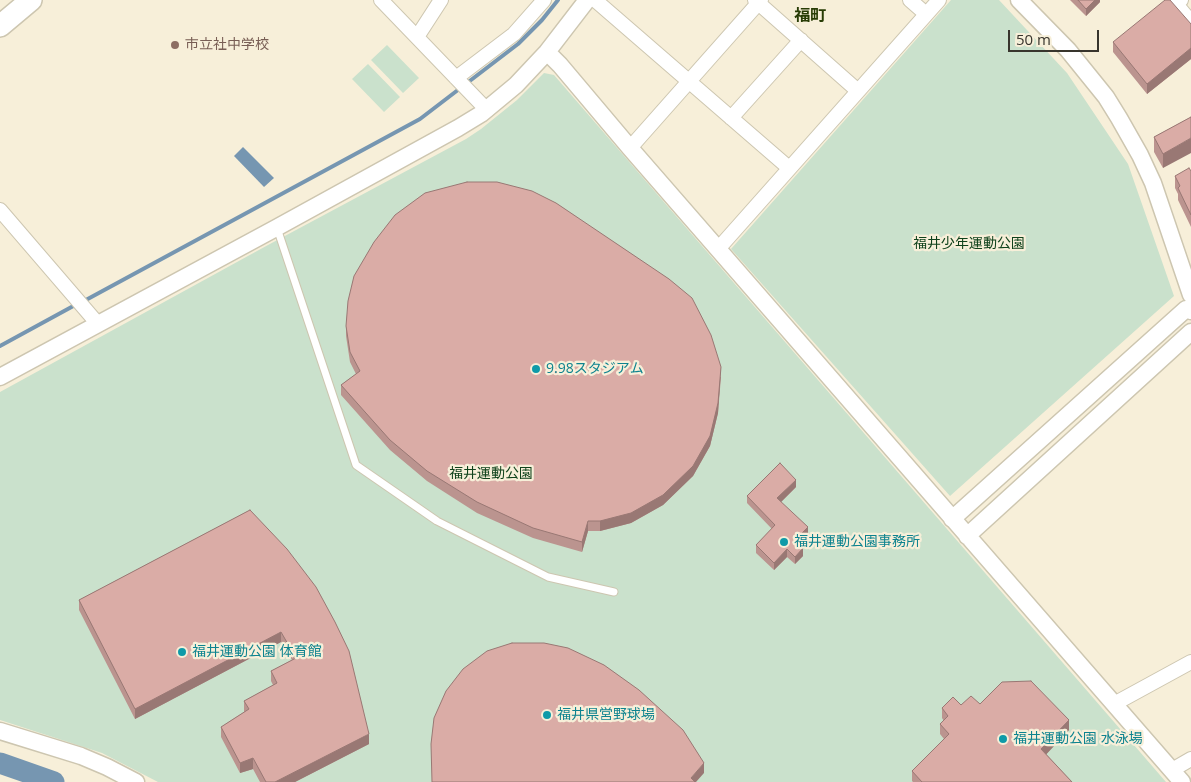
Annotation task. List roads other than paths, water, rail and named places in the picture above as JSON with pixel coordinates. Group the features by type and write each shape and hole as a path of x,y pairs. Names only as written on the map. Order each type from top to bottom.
{"main road":[{"path":"0,26 30,0"}],"street":[{"path":"381,0 487,110"},
{"path":"417,37 441,0"},
{"path":"457,79 514,34 544,0"},
{"path":"0,377 276,228 458,128 487,110 516,85 547,52 587,0"},
{"path":"595,0 789,168"},
{"path":"910,0 926,14"},
{"path":"718,249 938,0"},
{"path":"1019,0 1068,50 1106,97 1132,140 1160,199 1191,295"},
{"path":"1181,0 1176,4 1191,22"},
{"path":"630,148 758,1 858,91"},
{"path":"731,118 801,40"},
{"path":"547,52 1177,776 1191,759"},
{"path":"0,210 98,324"},
{"path":"952,519 1186,309 1191,311"},
{"path":"967,536 1191,332"},
{"path":"1114,704 1191,662"},
{"path":"0,731 107,766 127,780"}],"lane":[{"path":"276,228 356,465 437,520 548,577 614,592"}],"water":[{"path":"243,147 274,178 264,187 234,156"}],"waterway":[{"path":"84,301 420,119 518,44 542,20 558,0"},
{"path":"0,346 77,304"},
{"path":"0,763 54,782"}],"place":[{"name":"市立社中学校","path":"175,45"},
{"name":"9.98スタジアム","path":"536,369"},
{"name":"福井運動公園事務所","path":"784,542"},
{"name":"福井運動公園 体育館","path":"182,652"},
{"name":"福井県営野球場","path":"547,715"},
{"name":"福井運動公園 水泳場","path":"1003,739"}],"district":[{"name":"福町","path":"810,16"}],"park label":[{"name":"福井少年運動公園","path":"969,244"},
{"name":"福井運動公園","path":"491,474"}]}
